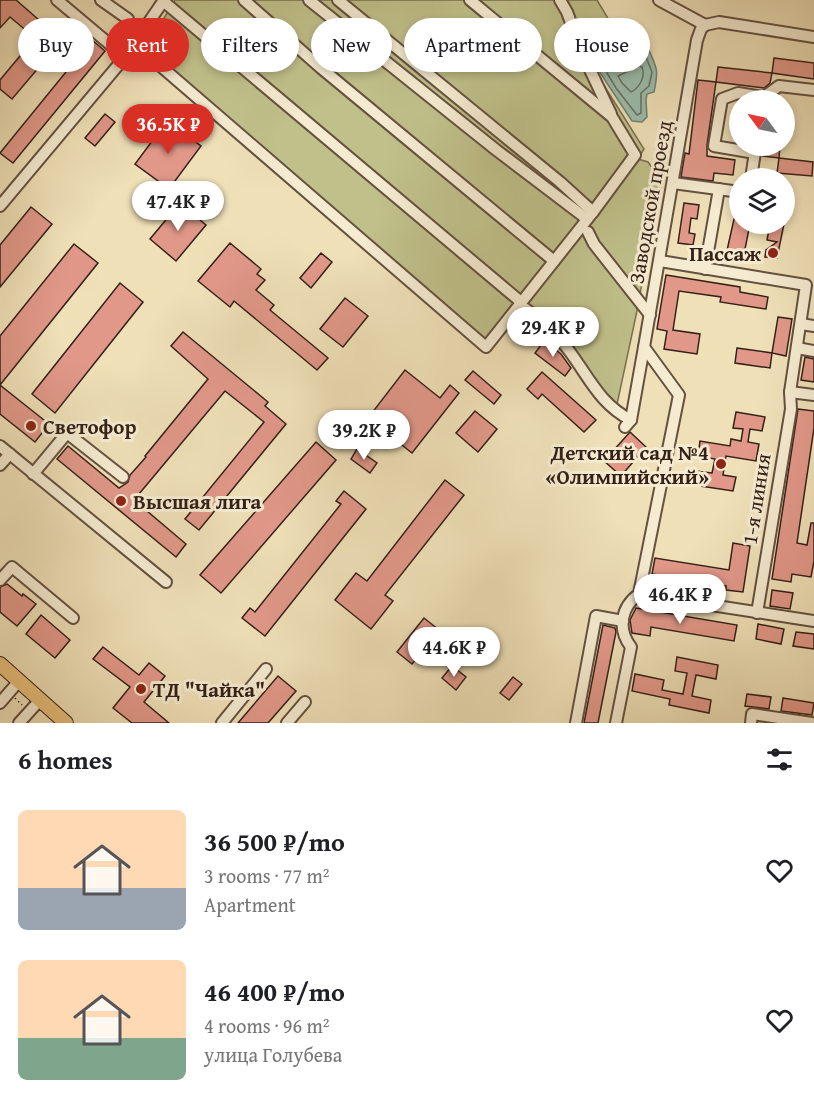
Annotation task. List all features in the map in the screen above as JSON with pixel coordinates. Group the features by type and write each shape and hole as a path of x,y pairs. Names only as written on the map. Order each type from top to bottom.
{"main road":[{"path":"0,664 66,723"}],"street":[{"path":"57,0 106,41"},
{"path":"101,0 127,18"},
{"path":"244,0 321,68 554,261"},
{"path":"309,0 495,149 590,216"},
{"path":"338,0 560,182 590,216"},
{"path":"470,0 612,117"},
{"path":"167,72 486,347 524,306 554,261 635,155 612,117 583,55 561,0"},
{"path":"659,0 705,25 719,22 814,37"},
{"path":"153,18 164,1 524,306"},
{"name":"Заводской проезд","path":"524,306 558,337 604,402 628,424 660,261 699,34 705,25"},
{"path":"0,206 112,72"},
{"path":"774,90 778,86 814,90"},
{"path":"729,96 722,99 714,146 729,147"},
{"path":"673,183 729,190"},
{"path":"660,261 705,269 719,189"},
{"path":"588,232 594,244 650,315"},
{"name":"1-я линия","path":"705,269 806,285 790,392 791,408 757,613"},
{"path":"801,324 814,326"},
{"path":"616,723 631,646 623,635 623,621 627,605 639,594 679,395 644,347"},
{"path":"797,348 814,351"},
{"path":"790,392 814,396"},
{"path":"33,474 68,433 123,477"},
{"path":"0,446 166,582"},
{"path":"0,465 10,454"},
{"path":"0,580 12,567 73,618"},
{"path":"639,594 814,621"},
{"path":"576,723 596,616 623,621"},
{"path":"222,723 266,669"},
{"path":"0,703 19,681"},
{"path":"19,723 40,700"},
{"path":"287,723 304,702"},
{"path":"751,723 752,714 812,723"}],"green space":[{"path":"175,0 597,0 608,18 554,18 554,72 596,72 644,149 638,159 648,162 663,183 656,201 638,306 616,409 612,414 552,335 522,311 488,353 163,72 189,72 189,18 164,18"}],"water":[{"path":"650,53 657,74 654,92 647,94 647,117 642,122 632,121 600,72 650,72"}],"building":[{"path":"0,0 16,0 37,18 18,18 18,24 10,17 0,28"},
{"path":"94,42 105,51 94,64"},
{"path":"18,58 18,72 35,72 12,99 0,89 0,80"},
{"path":"774,58 814,63 814,79 772,73"},
{"path":"718,67 772,73 770,83 764,88 716,82"},
{"path":"66,72 88,72 13,163 0,153"},
{"path":"698,80 716,82 707,156 735,160 734,168 729,168 729,175 714,173 713,181 681,177 685,153 689,154"},
{"path":"105,114 115,122 95,146 85,138"},
{"path":"167,121 201,146 169,189 135,164"},
{"path":"779,158 813,162 812,176 795,175 795,168 778,168"},
{"path":"180,203 206,225 176,261 150,239"},
{"path":"684,203 699,205 697,219 691,218 689,233 695,234 693,245 678,243"},
{"path":"31,207 52,224 0,287 0,245"},
{"path":"731,234 748,234 743,259 726,255"},
{"path":"768,234 782,234 777,258 765,257 766,250 777,242 767,240"},
{"path":"230,243 261,269 257,274 265,280 256,290 274,305 270,310 328,358 317,370 234,301 230,307 198,281"},
{"path":"74,244 98,263 0,385 0,336"},
{"path":"321,253 332,262 311,288 300,278"},
{"path":"666,275 740,287 740,292 768,297 766,309 720,302 721,297 679,291 673,330 700,334 697,354 664,349 667,331 657,329"},
{"path":"120,283 143,302 55,413 32,394"},
{"path":"345,298 368,316 343,347 320,329"},
{"path":"778,317 792,319 786,356 772,353"},
{"path":"183,332 268,402 265,406 286,424 199,530 185,519 264,422 225,391 134,500 186,544 176,557 57,459 68,446 119,488 128,482 130,475 208,379 171,346"},
{"path":"544,341 561,354 571,368 565,376 535,353"},
{"path":"737,348 772,353 770,368 735,363"},
{"path":"805,357 814,359 814,382 801,380"},
{"path":"405,370 440,398 450,385 459,393 412,453 368,418"},
{"path":"473,371 501,395 494,404 465,380"},
{"path":"542,372 596,420 584,432 542,394 538,399 527,389"},
{"path":"0,385 49,424 35,442 0,414"},
{"path":"798,409 814,411 814,428 797,543 807,545 811,523 814,523 814,561 811,577 792,574 791,582 772,579"},
{"path":"475,411 497,429 478,452 456,433"},
{"name":"Детский сад №4 «Олимпийский»","path":"736,412 765,417 762,431 750,429 748,442 759,444 756,461 726,456 723,475 736,477 733,491 694,485 696,471 712,473 715,459 698,456 700,441 730,446 731,439 741,441 743,429 733,428"},
{"path":"630,432 646,447 621,476 604,461"},
{"path":"316,442 336,460 221,593 200,575"},
{"path":"357,449 377,463 370,473 351,459"},
{"path":"445,480 464,495 385,595 393,601 371,629 335,600 356,573 367,581"},
{"path":"344,491 366,509 265,636 242,618 250,608 255,612 341,504 336,501"},
{"path":"733,543 750,546 743,592 726,590 726,586 652,574 655,558 729,570"},
{"path":"7,584 36,604 17,626 0,612 0,587"},
{"path":"772,590 793,593 790,609 770,606"},
{"path":"636,608 737,625 734,641 651,627 650,636 632,633 630,620"},
{"path":"41,615 70,640 55,658 26,634"},
{"path":"424,618 439,630 412,664 397,652"},
{"path":"758,624 784,629 781,644 756,639"},
{"path":"603,625 615,628 616,632 598,723 584,723"},
{"path":"796,632 814,634 814,649 793,646"},
{"name":"ТД \"Чайка\"","path":"103,647 139,675 149,663 165,676 144,702 169,723 132,723 113,708 130,687 93,659"},
{"path":"677,657 718,665 716,679 696,675 692,696 711,700 709,713 669,705 670,699 632,691 635,674 664,680 662,690 683,694 687,673 675,671"},
{"path":"452,666 466,677 456,690 442,678"},
{"path":"278,676 296,691 268,723 238,723"},
{"path":"513,677 522,684 509,700 500,693"},
{"path":"747,694 771,697 769,709 745,706"},
{"path":"783,698 814,703 812,715 781,711"}],"place":[{"name":"Пассаж","path":"773,253"},
{"name":"Светофор","path":"31,426"},
{"name":"Детский сад №4 «Олимпийский»","path":"721,464"},
{"name":"Высшая лига","path":"121,501"},
{"name":"ТД \"Чайка\"","path":"141,689"}]}
